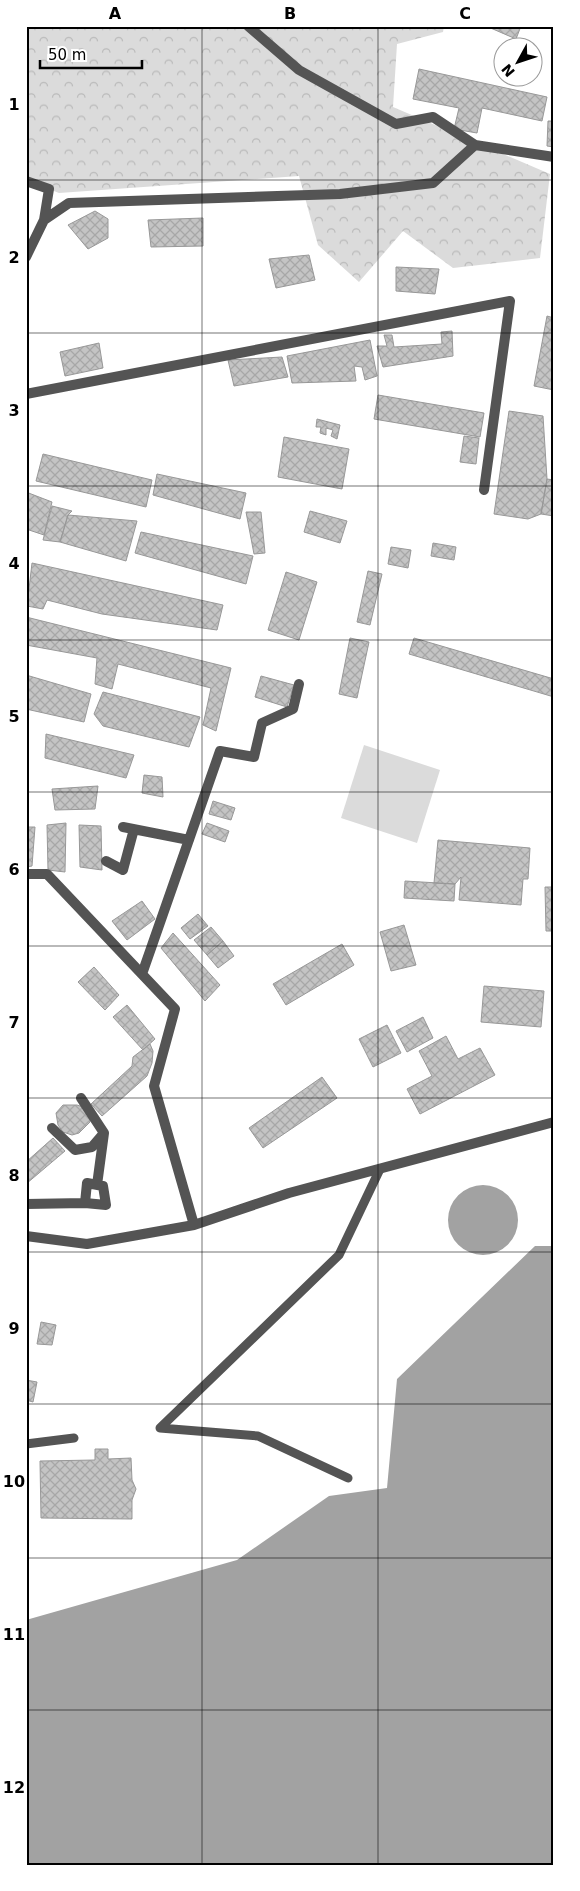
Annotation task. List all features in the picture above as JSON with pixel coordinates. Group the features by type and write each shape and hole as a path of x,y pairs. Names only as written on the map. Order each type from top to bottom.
{"street":[{"path":"248,26 299,70 396,124 433,117 475,145 554,157"},
{"path":"44,220 69,203 340,194 432,183 475,145"},
{"path":"26,181 49,189 44,220 26,257"},
{"path":"26,394 510,301 484,490"},
{"path":"142,974 220,752 254,757 262,723 293,709 299,684"},
{"path":"106,861 123,870 128,828 189,840"},
{"path":"26,874 47,874 175,1009 154,1086 194,1225"},
{"path":"81,1098 104,1132 97,1184"},
{"path":"26,1236 87,1244 194,1225 289,1193 554,1122"},
{"path":"52,1128 75,1150 92,1147 104,1132"},
{"path":"26,1204 85,1202 106,1205 103,1186 87,1183 85,1202"}],"lane":[{"path":"348,1478 258,1436 160,1428 339,1255 380,1169"},
{"path":"26,1444 74,1438"}],"green space":[{"path":"26,26 444,26 443,32 397,44 393,107 550,174 540,258 453,268 403,231 359,282 318,245 299,176 59,193 26,180"},
{"path":"364,745 440,770 417,843 341,818"}],"shaded area":[{"path":"490,1185 503,1191 512,1200 516,1206 518,1220 516,1234 508,1245 497,1253 476,1255 469,1253 458,1245 450,1234 448,1213 450,1206 458,1195 469,1187"},
{"path":"535,1246 554,1246 554,1865 26,1865 26,1620 237,1560 329,1496 387,1488 397,1379"}],"building":[{"path":"486,26 521,26 516,38"},
{"path":"419,69 492,85 492,88 506,88 547,97 542,121 482,108 477,133 454,129 459,108 413,99"},
{"path":"548,121 554,121 554,147 547,146"},
{"path":"95,211 108,219 108,238 88,249 68,225"},
{"path":"203,218 203,246 151,247 148,220"},
{"path":"309,255 315,280 276,288 269,259"},
{"path":"396,267 439,269 435,294 396,291"},
{"path":"547,316 554,318 554,390 534,386"},
{"path":"452,331 453,356 383,367 377,346 387,346 384,335 392,335 394,347 442,344 441,332"},
{"path":"370,340 377,376 365,380 362,367 354,366 356,381 292,383 287,356"},
{"path":"99,343 103,368 65,376 60,352"},
{"path":"282,357 288,377 234,386 228,360"},
{"path":"378,395 484,413 480,437 374,419"},
{"path":"509,411 543,416 547,479 541,514 528,519 494,514"},
{"path":"317,419 340,425 337,439 331,436 333,430 326,428 326,435 320,433 321,427 316,427"},
{"path":"464,436 479,438 476,464 460,462"},
{"path":"284,437 349,449 342,489 278,477"},
{"path":"43,454 152,480 146,507 36,481"},
{"path":"157,474 246,493 240,519 153,495"},
{"path":"547,479 554,480 554,516 541,514"},
{"path":"26,492 52,502 44,535 26,529"},
{"path":"52,506 72,511 68,515 60,542 43,540"},
{"path":"310,511 347,521 340,543 304,532"},
{"path":"246,512 261,512 265,553 254,554"},
{"path":"68,515 137,521 126,561 60,542"},
{"path":"141,532 253,556 246,584 135,553"},
{"path":"433,543 456,547 454,560 431,556"},
{"path":"391,547 411,550 408,568 388,564"},
{"path":"32,563 223,605 217,630 102,614 47,600 43,609 27,606"},
{"path":"368,571 382,574 370,625 357,622"},
{"path":"286,572 317,582 299,640 268,630"},
{"path":"26,617 231,668 216,731 203,725 211,688 118,664 112,689 95,684 97,658 26,645"},
{"path":"350,638 369,642 357,698 339,694"},
{"path":"414,638 554,679 554,697 409,654"},
{"path":"26,675 91,694 84,722 26,709"},
{"path":"261,676 294,685 287,707 255,697"},
{"path":"103,692 200,717 189,747 103,726 94,714"},
{"path":"46,734 134,755 126,778 45,758"},
{"path":"144,775 162,777 163,797 142,793"},
{"path":"98,786 95,809 55,810 52,789"},
{"path":"213,801 235,808 231,820 209,814"},
{"path":"66,823 65,872 48,870 47,825"},
{"path":"207,823 229,831 225,842 202,834"},
{"path":"79,825 101,826 102,870 80,867"},
{"path":"26,827 35,827 32,866 26,867"},
{"path":"438,840 530,848 528,879 523,879 521,905 459,900 461,877 455,884 434,883"},
{"path":"405,881 455,884 454,901 404,898"},
{"path":"545,887 554,887 554,931 546,931"},
{"path":"142,901 155,919 127,940 112,921"},
{"path":"198,914 208,926 190,939 181,928"},
{"path":"404,925 416,965 391,971 380,932"},
{"path":"211,927 223,941 207,955 194,940"},
{"path":"173,933 220,985 205,1001 161,948"},
{"path":"223,941 234,956 218,968 207,955"},
{"path":"342,944 354,965 286,1005 273,984"},
{"path":"94,967 119,995 105,1010 78,982"},
{"path":"484,986 544,991 541,1027 481,1022"},
{"path":"127,1005 155,1039 143,1050 113,1017"},
{"path":"423,1017 433,1038 407,1052 396,1031"},
{"path":"387,1025 401,1053 373,1067 359,1039"},
{"path":"446,1036 458,1059 480,1048 495,1075 420,1114 407,1089 432,1076 419,1051"},
{"path":"150,1044 153,1051 152,1063 147,1076 102,1116 91,1104 132,1066 133,1057"},
{"path":"322,1077 337,1098 263,1148 249,1128"},
{"path":"63,1105 77,1105 89,1109 90,1122 79,1133 72,1135 63,1132 58,1125 56,1113"},
{"path":"53,1138 65,1151 26,1184 26,1162"},
{"path":"41,1322 56,1325 52,1345 37,1344"},
{"path":"26,1380 37,1382 33,1402 26,1400"},
{"path":"95,1449 108,1449 108,1459 131,1458 132,1480 136,1489 132,1500 132,1519 41,1518 40,1461 95,1460"}]}
